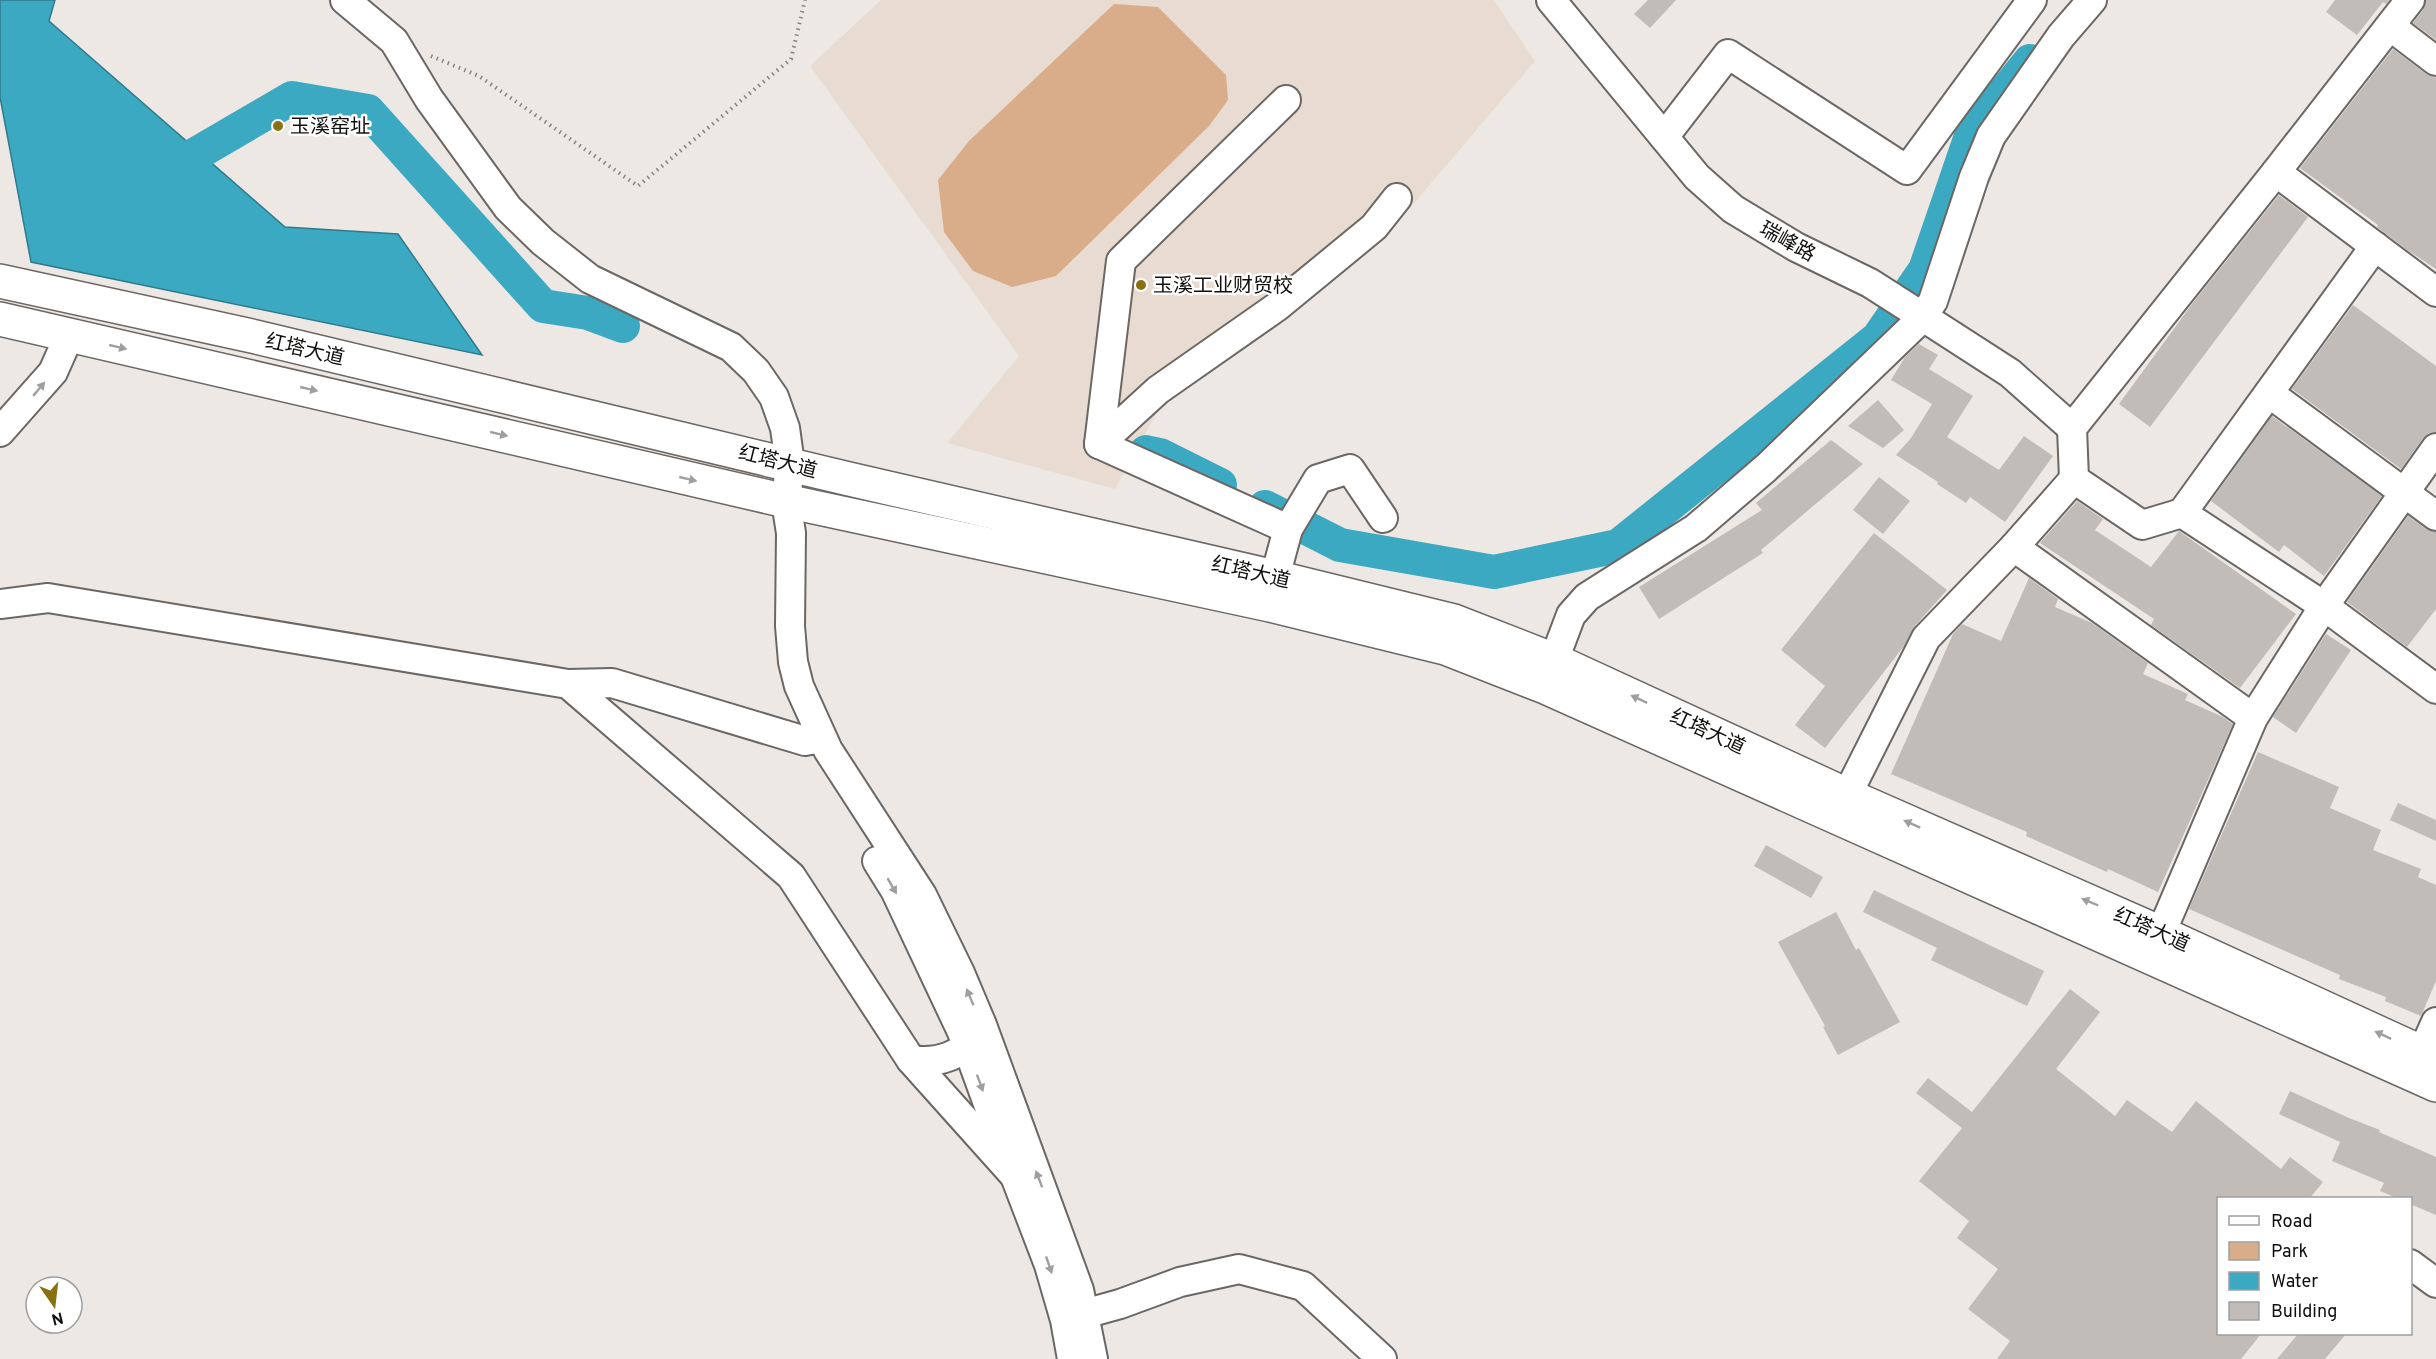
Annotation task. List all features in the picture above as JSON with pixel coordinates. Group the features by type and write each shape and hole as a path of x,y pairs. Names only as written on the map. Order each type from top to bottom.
{"main road":[{"name":"红塔大道","path":"0,281 256,337 1454,621 1554,660 1847,795 2161,933 2429,1056"},
{"name":"红塔大道","path":"0,320 786,501 1270,605 1445,648 1556,692 2436,1085"}],"street":[{"path":"345,0 394,41 429,99 508,208 543,242 590,279 731,347 756,371 774,397 785,428 790,464 786,501 774,532 776,638 782,678 895,890 940,982 974,1035 1064,1246 1079,1290 1072,1359"},
{"name":"瑞峰路","path":"1551,0 1697,177 1733,209 1796,247 1870,283 2010,373 2072,428"},
{"path":"1664,137 1728,54 1906,170 2032,0"},
{"path":"1554,660 1571,615 1587,597 1696,528 1766,468 1911,310 1933,301 1974,177 1991,136 2061,36 2092,0"},
{"path":"1847,795 1926,638 2014,547 2074,479 2072,428 2410,0"},
{"path":"2390,26 2436,61"},
{"path":"1099,444 1121,261 1286,100"},
{"path":"2276,172 2436,292"},
{"path":"1099,444 1158,390 1278,306 1374,227 1397,198"},
{"path":"2074,479 2142,525 2182,513 2375,246"},
{"path":"0,432 53,372 69,336"},
{"path":"2269,393 2436,516"},
{"path":"1099,444 1293,521"},
{"path":"2161,933 2253,718 2324,606 2436,448"},
{"path":"1275,577 1293,521 1318,479 1350,469 1383,518"},
{"path":"2182,513 2324,606 2436,689"},
{"path":"2014,547 2253,718"},
{"path":"0,604 48,598 568,684 612,683 814,740"},
{"path":"568,684 791,876 911,1060 1014,1175"},
{"path":"2429,1056 2436,1022"},
{"path":"911,1060 935,1061 946,1058 974,1035"},
{"path":"974,1035 1014,1175 1049,1265 1093,1359"},
{"path":"2412,1265 2436,1283"},
{"path":"1075,1317 1120,1304 1180,1282 1239,1269 1304,1286 1382,1359"}],"path":[{"path":"394,41 479,76 638,186 791,59 805,0"}],"shaded area":[{"name":"玉溪工业财贸校","path":"881,0 1494,0 1535,61 1405,214 1161,405 1115,489 947,443 1019,356 810,66"}],"green space":[{"path":"1114,4 1158,7 1226,75 1228,100 1209,126 1056,276 1012,287 973,271 944,232 938,180 969,141"}],"water":[{"path":"0,0 55,0 49,21 285,227 398,234 482,355 31,262 0,97"}],"building":[{"path":"1648,0 1676,0 1650,28 1634,14"},
{"path":"2335,0 2389,0 2386,4 2383,2 2357,35 2326,12"},
{"path":"2426,0 2436,0 2436,40 2413,23 2423,10"},
{"path":"2393,49 2426,74 2436,78 2436,269 2406,249 2377,227 2378,225 2300,168"},
{"path":"2279,195 2308,217 2150,427 2119,404 2192,304"},
{"path":"2353,305 2436,366 2436,432 2429,433 2423,438 2401,469 2292,389"},
{"path":"1919,344 1938,355 1929,369 1973,396 1947,437 1999,470 2024,436 2053,456 2005,522 1970,497 1966,503 1896,455 1911,438 1932,404 1891,380 1905,357"},
{"path":"1878,400 1904,430 1883,448 1848,426"},
{"path":"2272,416 2382,496 2324,576 2284,545 2279,552 2211,501"},
{"path":"1831,440 1863,464 1761,550 1763,553 1659,619 1639,587 1762,510 1756,503"},
{"path":"1879,477 1910,501 1883,534 1853,510"},
{"path":"2077,501 2103,519 2095,530 2151,567 2179,531 2296,614 2240,688 2151,625 2154,619 2040,543"},
{"path":"2408,516 2426,529 2436,532 2436,609 2407,647 2347,602"},
{"path":"1874,533 1947,590 1914,627 1904,646 1825,748 1795,725 1825,686 1781,650"},
{"path":"2029,578 2058,599 2055,607 2092,623 2148,663 2143,674 2188,694 2185,700 2233,724 2158,892 2108,869 2107,872 2026,836 2027,832 1891,774 1953,634 1962,624 2001,641"},
{"path":"2326,634 2351,650 2296,733 2273,717"},
{"path":"2258,752 2339,787 2330,808 2381,830 2373,850 2421,869 2418,877 2436,885 2436,981 2421,1016 2385,1001 2386,997 2339,979 2340,975 2189,909"},
{"path":"2398,803 2436,820 2436,841 2390,820"},
{"path":"1766,845 1823,877 1811,898 1754,866"},
{"path":"1874,890 2044,971 2027,1006 1931,960 1937,948 1863,912"},
{"path":"1836,912 1856,950 1859,948 1900,1022 1838,1055 1823,1027 1825,1026 1778,942"},
{"path":"2070,989 2100,1012 2056,1069 2115,1116 2127,1100 2172,1132 2196,1101 2281,1169 2290,1157 2323,1182 2311,1197 2217,1197 2217,1335 2260,1335 2241,1359 1997,1359 2010,1341 1968,1309 1998,1269 1957,1238 1969,1221 1919,1181 1962,1128 1916,1093 1928,1078 1972,1112"},
{"path":"2290,1091 2436,1157 2436,1215 2412,1205 2412,1197 2395,1197 2380,1191 2384,1183 2332,1161 2340,1142 2279,1114"},
{"path":"2297,1335 2345,1335 2325,1359 2277,1359"}],"waterway":[{"path":"1265,507 1340,545 1494,572 1618,546 1878,338 1925,270 1972,133 2030,61"},
{"path":"172,168 292,98 368,111 543,306 588,313 623,326"},
{"path":"1146,452 1160,455 1220,485"}],"place":[{"name":"玉溪窑址","path":"278,126"},
{"name":"玉溪工业财贸校","path":"1141,285"}]}
